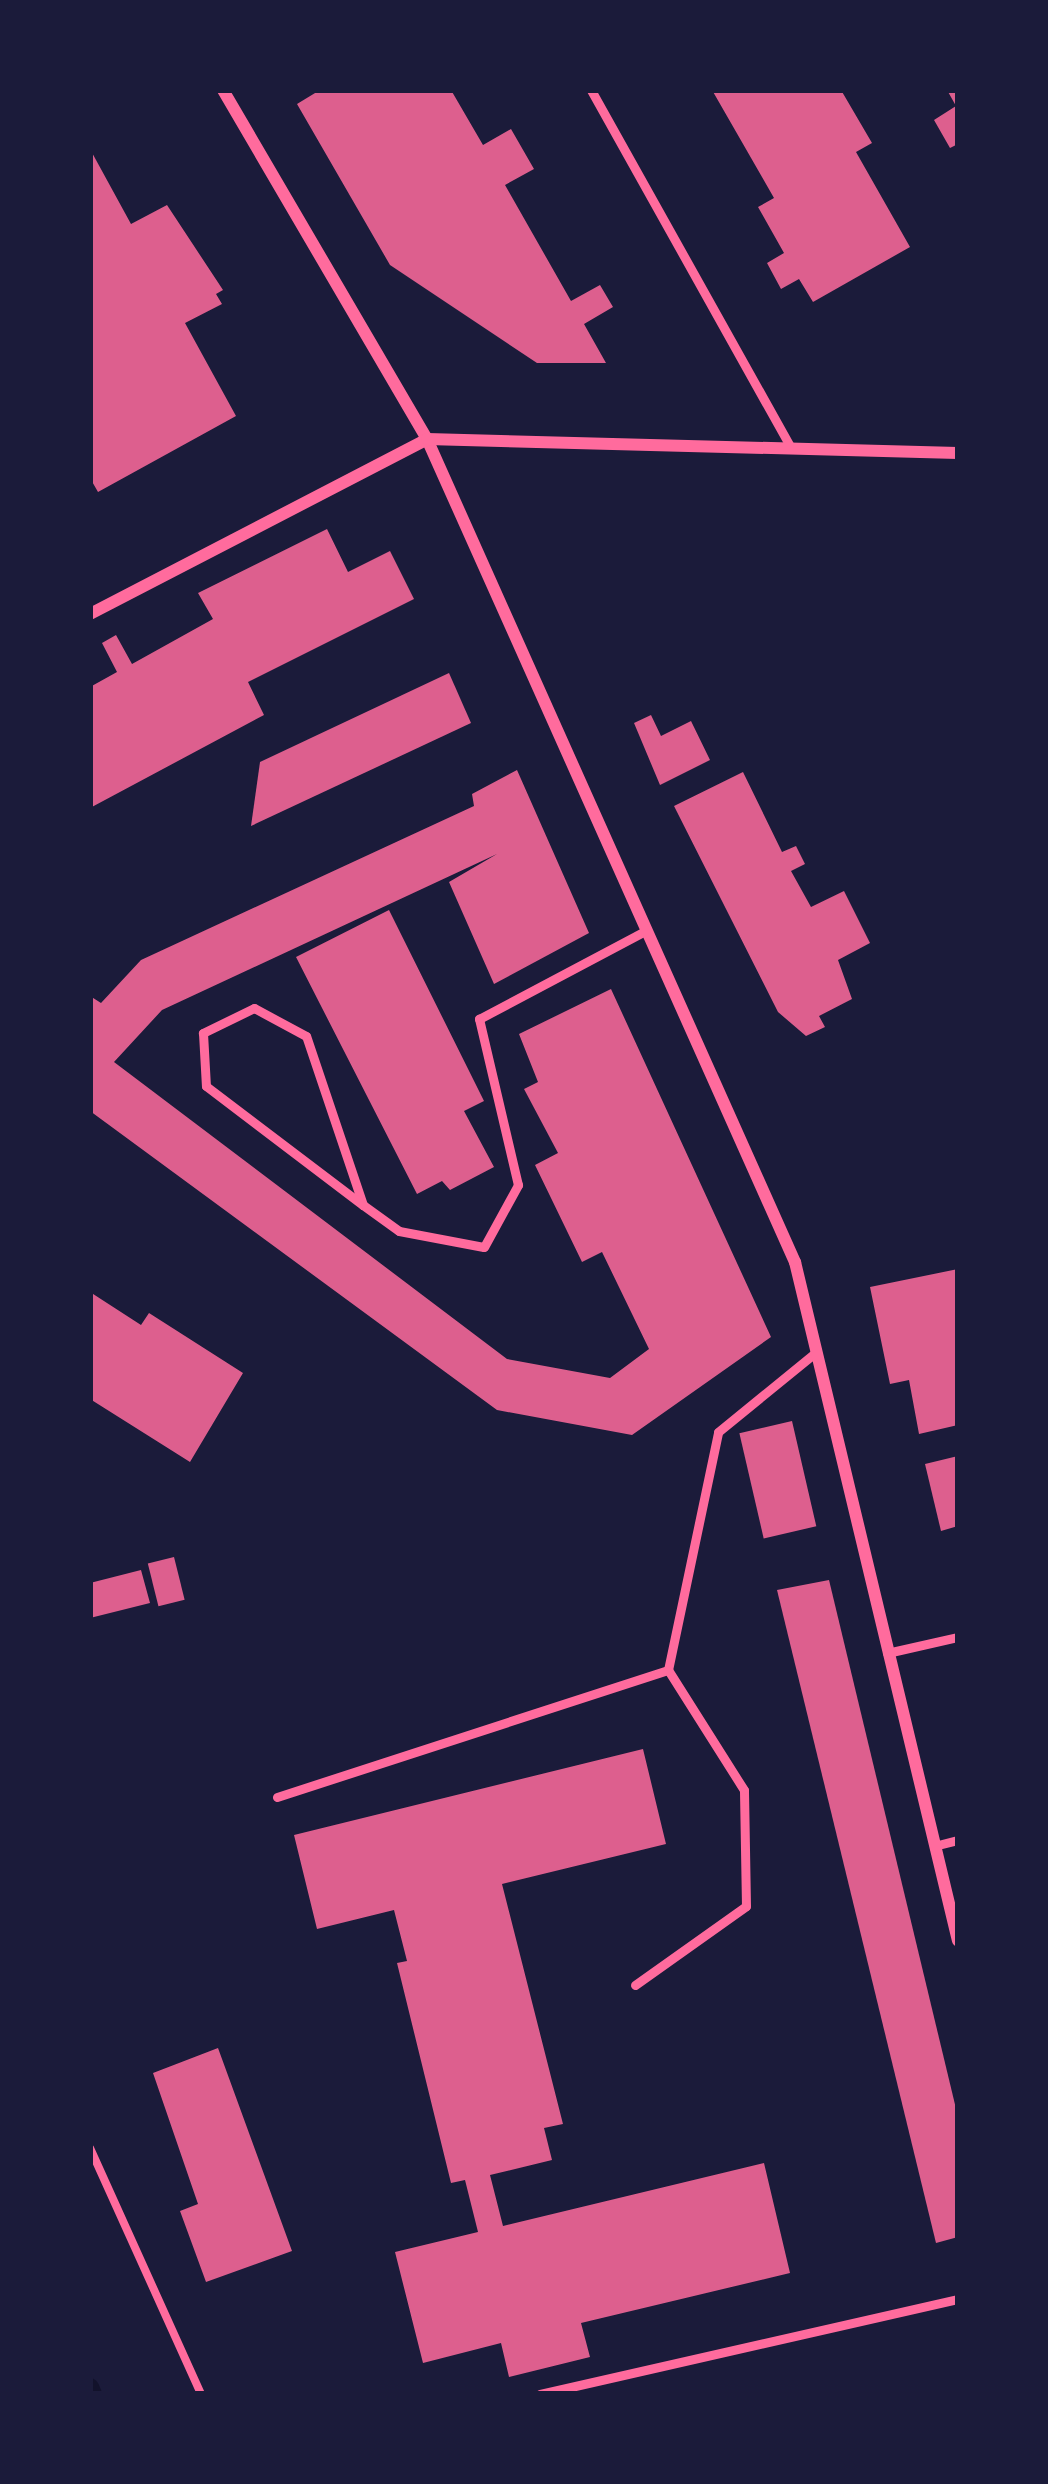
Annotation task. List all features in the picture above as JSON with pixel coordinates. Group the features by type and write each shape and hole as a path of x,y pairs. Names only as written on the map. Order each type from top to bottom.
{"street":[{"path":"223,90 427,439 795,1262 958,1941"},
{"path":"90,614 427,439 958,453"}],"lane":[{"path":"591,90 789,445"},
{"path":"363,1204 306,1036 254,1009 203,1034 206,1085 399,1232 484,1247 518,1185 479,1019 647,930"},
{"path":"634,1984 746,1906 744,1790 668,1670 718,1432 816,1352"},
{"path":"887,1653 958,1637"},
{"path":"277,1797 668,1670"},
{"path":"932,1847 958,1840"},
{"path":"540,2394 958,2299"}],"path":[{"path":"90,2148 201,2394"}],"building":[{"path":"320,90 451,90 483,145 511,129 534,169 505,185 571,301 600,285 613,307 584,324 606,363 537,363 390,265 297,104"},
{"path":"712,90 841,90 872,143 856,152 910,247 813,302 799,279 781,289 767,263 784,253 758,207 774,198"},
{"path":"947,90 958,90 958,144 950,148 934,120 956,106"},
{"path":"90,149 131,224 167,205 223,290 216,294 222,304 185,323 236,416 98,492 90,478"},
{"path":"327,529 348,572 390,551 414,599 248,682 264,715 90,808 90,687 117,672 102,643 116,635 132,664 213,619 198,593"},
{"path":"449,673 471,723 251,826 260,762"},
{"path":"651,715 661,736 691,721 710,760 660,785 634,723"},
{"path":"517,770 589,933 494,984 449,882 497,854 162,1010 114,1062 507,1359 610,1378 649,1349 602,1252 582,1262 535,1165 558,1153 524,1089 538,1082 519,1034 611,989 771,1337 632,1435 497,1410 90,1111 90,996 101,1003 141,960 474,806 472,794"},
{"path":"743,772 782,852 796,846 805,864 791,871 811,907 844,891 870,943 838,960 852,999 819,1016 825,1027 806,1036 778,1012 674,806"},
{"path":"389,910 484,1101 464,1111 494,1167 450,1190 442,1181 417,1194 296,957"},
{"path":"958,1269 958,1425 919,1434 909,1380 890,1384 870,1287"},
{"path":"90,1292 141,1325 149,1313 243,1373 190,1462 90,1399"},
{"path":"792,1421 816,1526 764,1538 739,1433"},
{"path":"958,1456 958,1526 941,1531 925,1464"},
{"path":"174,1557 185,1600 158,1606 148,1564"},
{"path":"141,1570 150,1603 90,1618 90,1583"},
{"path":"829,1580 958,2117 958,2237 936,2243 777,1590"},
{"path":"643,1749 666,1844 502,1884 563,2124 544,2128 552,2160 490,2175 503,2226 764,2163 790,2273 581,2323 590,2357 509,2377 501,2343 423,2363 395,2252 478,2232 465,2180 451,2183 397,1963 407,1961 394,1910 317,1929 294,1835"},
{"path":"218,2048 292,2251 206,2282 180,2211 198,2204 153,2073"}],"waterway":[{"path":"90,2387 93,2394"}]}
